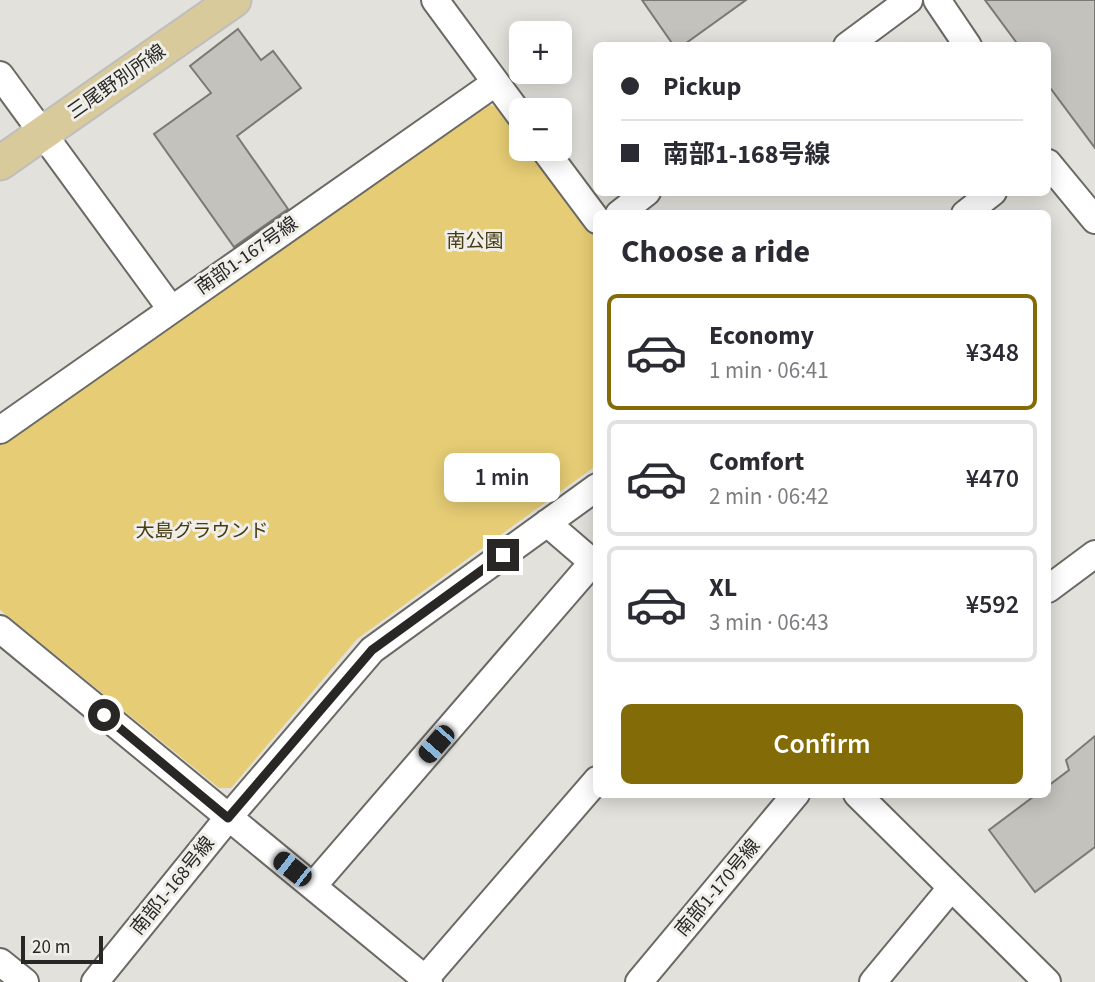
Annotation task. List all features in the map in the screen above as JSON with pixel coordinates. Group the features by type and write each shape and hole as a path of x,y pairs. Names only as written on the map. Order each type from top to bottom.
{"main road":[{"name":"三尾野別所線","path":"0,163 234,0"}],"street":[{"path":"435,0 509,101"},
{"path":"852,42 909,0"},
{"path":"937,0 965,42"},
{"path":"0,75 171,309"},
{"name":"南部1-167号線","path":"0,430 495,83"},
{"path":"553,161 593,215"},
{"path":"1051,167 1095,220"},
{"path":"624,210 642,196"},
{"path":"969,210 988,196"},
{"name":"南部1-168号線","path":"95,982 228,818 372,650 593,489"},
{"path":"547,523 593,562"},
{"path":"1051,587 1095,554"},
{"path":"313,886 593,566"},
{"path":"0,629 427,980 593,785"},
{"name":"南部1-170号線","path":"639,982 793,798"},
{"path":"862,798 1047,982"},
{"path":"873,982 951,888"},
{"path":"0,961 25,982"}],"green space":[{"name":"大島グラウンド","path":"488,105 499,107 509,121 509,161 539,161 593,234 593,468 357,639 231,788 219,788 0,610 0,444"}],"building":[{"path":"642,0 746,0 688,42 671,42"},
{"path":"985,0 1095,0 1095,148 1051,89 1051,42 1016,42"},
{"path":"238,29 261,60 273,51 301,88 237,136 288,209 234,247 154,134 211,93 190,66"},
{"path":"1095,736 1095,847 1035,892 989,830 1032,798 1051,798 1051,784 1069,770 1066,760"}],"route":[{"path":"104,715 228,818 372,650 503,555"}],"park label":[{"name":"南公園","path":"475,241"}]}
